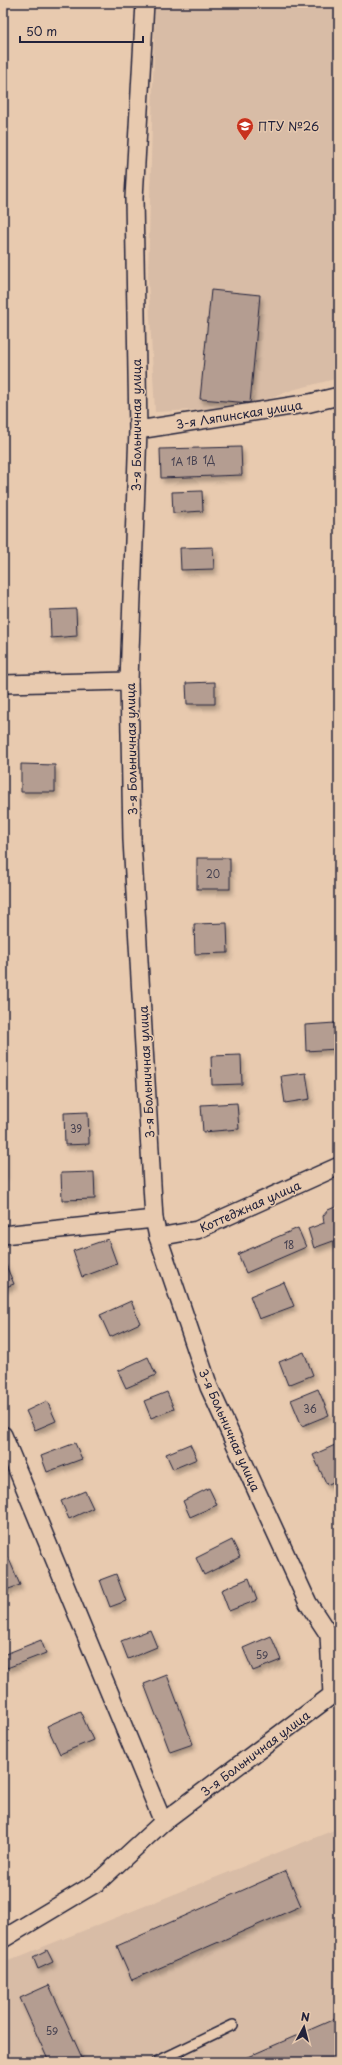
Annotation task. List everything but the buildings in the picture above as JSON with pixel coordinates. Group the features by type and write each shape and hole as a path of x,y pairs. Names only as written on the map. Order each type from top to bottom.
{"street":[{"name":"3-я Больничная улица","path":"3,1939 98,1882 163,1822 336,1692 329,1635 308,1603 209,1387 158,1237 154,1219 132,840 129,681 138,430 134,198 145,3"},
{"name":"3-я Ляпинская улица","path":"138,430 310,403 339,396"},
{"path":"3,684 129,681"},
{"name":"Коттеджная улица","path":"158,1237 197,1230 339,1166"},
{"path":"3,1235 154,1219"},
{"path":"3,1435 163,1822"}],"lane":[{"path":"156,2062 233,2025"}],"shaded area":[{"name":"ПТУ №26","path":"155,3 339,3 339,378 292,390 248,407 155,412 148,279"},
{"path":"339,1828 339,2062 3,2062 3,1963"}],"place":[{"name":"ПТУ №26","path":"245,141"}]}
